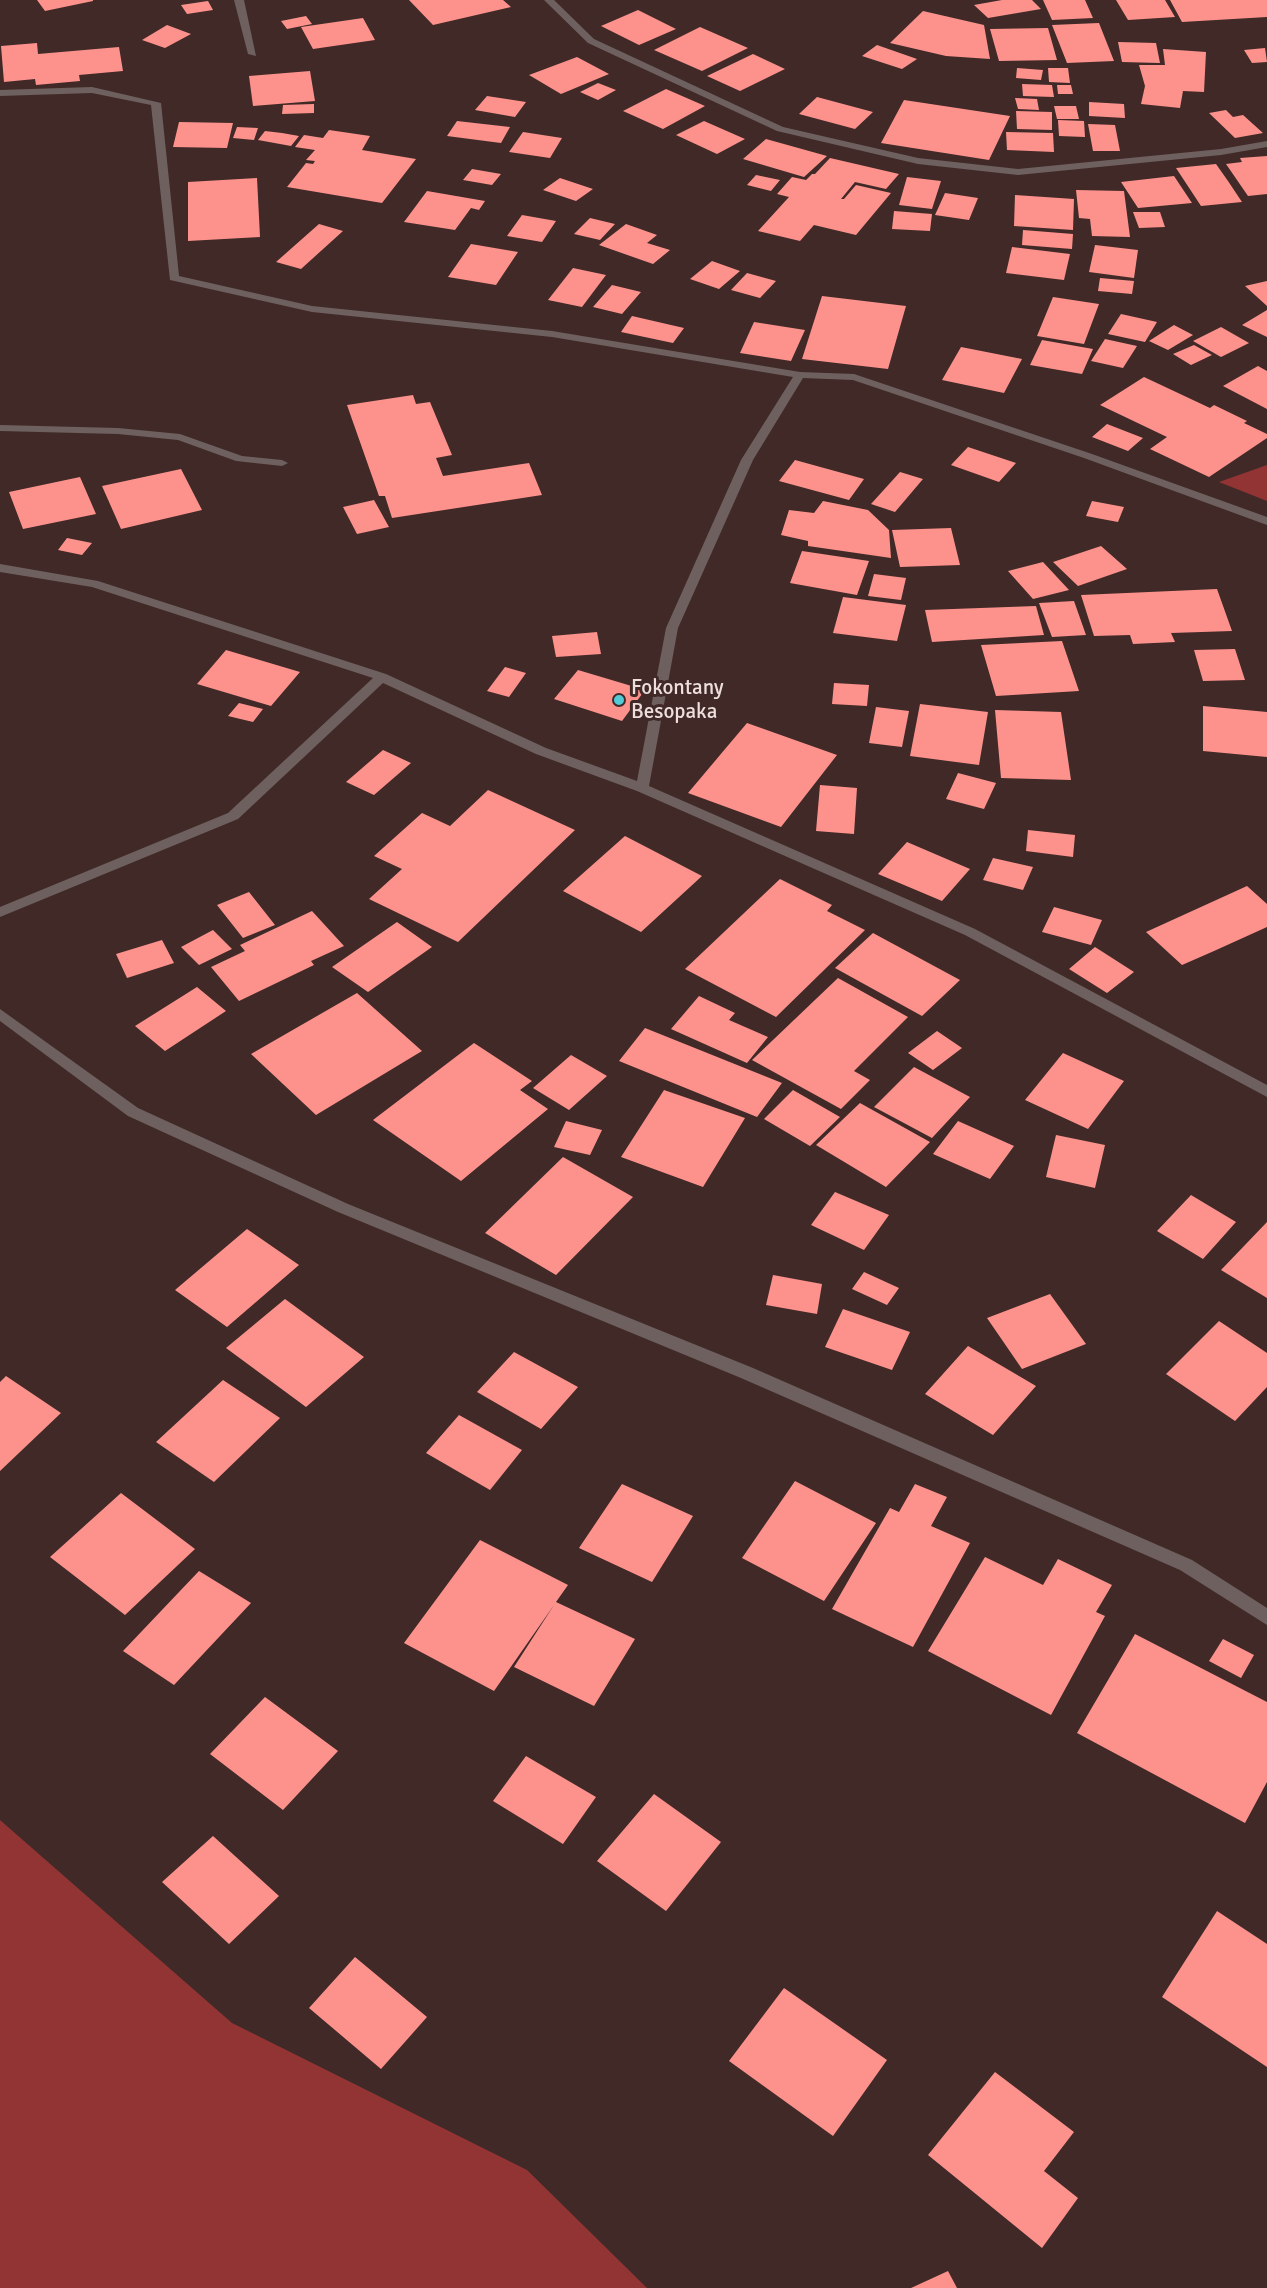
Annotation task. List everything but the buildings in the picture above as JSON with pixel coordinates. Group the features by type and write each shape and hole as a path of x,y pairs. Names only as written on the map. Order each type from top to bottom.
{"street":[{"path":"239,0 253,54"},
{"path":"549,0 591,40 780,129 918,161 1018,172 1221,152 1267,144"},
{"path":"0,93 92,90 156,104 174,278 312,309 552,334 800,375 854,377 1044,441 1267,521"},
{"path":"642,788 672,628 747,460 800,375"},
{"path":"0,428 118,431 180,437 240,459 282,463"},
{"path":"0,568 94,584 382,677 541,751 642,788 970,932 1267,1092"},
{"path":"0,912 233,816 382,677"},
{"path":"0,1014 134,1112 343,1208 747,1373 1186,1565 1267,1617"}],"shaded area":[{"path":"1267,465 1267,501 1219,482"},
{"path":"0,1820 232,2023 527,2170 647,2288 0,2288"}],"place":[{"name":"Fokontany Besopaka","path":"619,700"}]}
